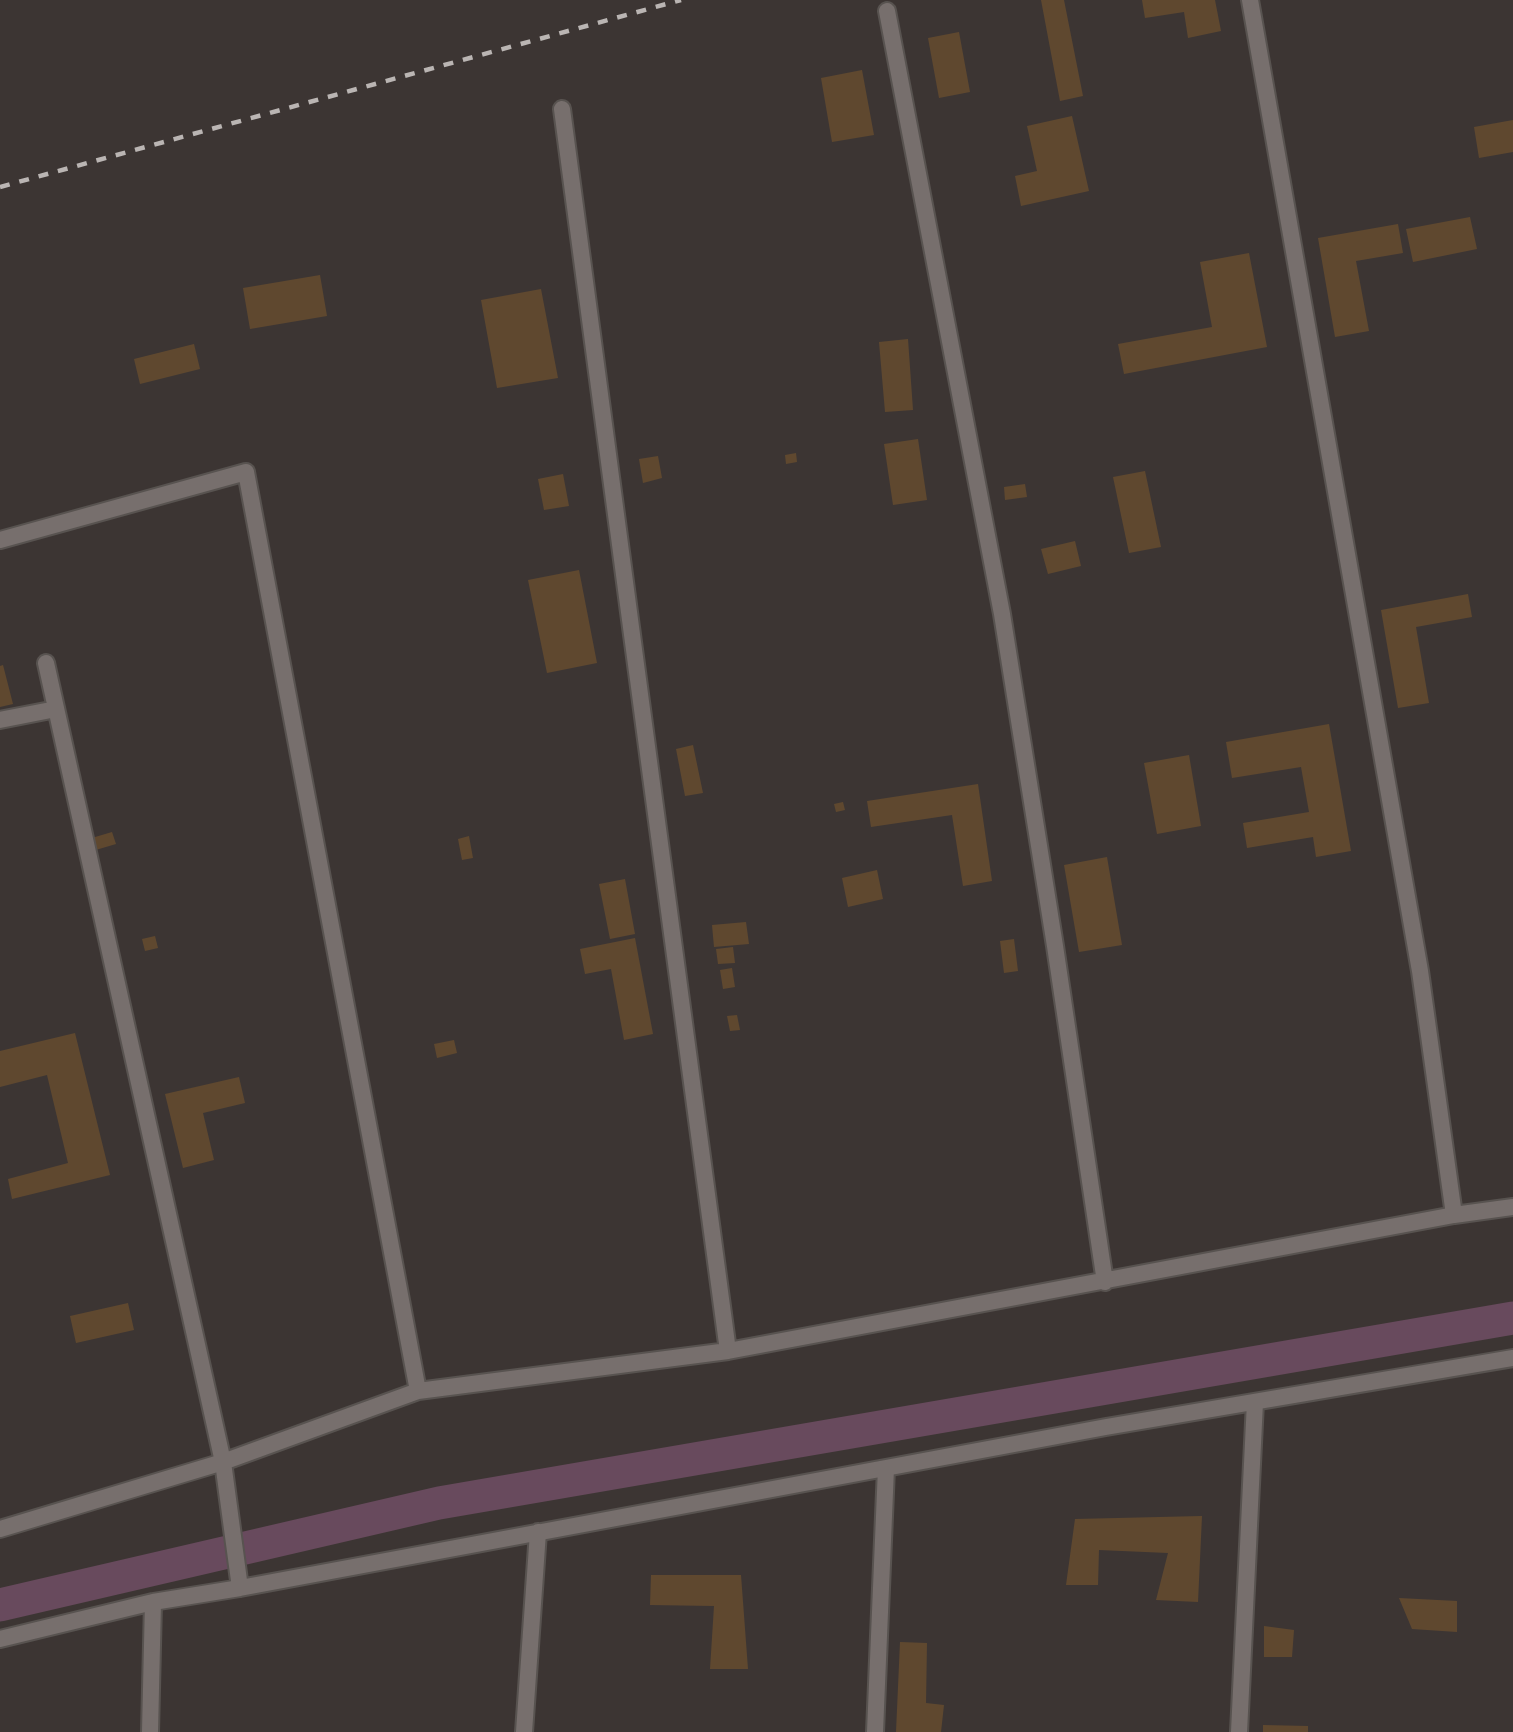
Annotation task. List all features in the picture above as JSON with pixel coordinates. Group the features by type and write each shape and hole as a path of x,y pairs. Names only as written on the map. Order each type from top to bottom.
{"street":[{"path":"1250,0 1418,959 1454,1215"},
{"path":"887,11 1002,614 1105,1282"},
{"path":"562,109 686,1049 729,1351"},
{"path":"0,540 246,471 418,1390"},
{"path":"46,663 223,1462 240,1588"},
{"path":"0,720 56,709"},
{"path":"0,1529 223,1462 418,1390 729,1351 1454,1215 1513,1207"},
{"path":"0,1639 153,1602 240,1588 1106,1427 1513,1358"},
{"path":"1239,1732 1255,1402"},
{"path":"875,1732 886,1468"},
{"path":"524,1732 538,1532"},
{"path":"150,1732 153,1602"}],"building":[{"path":"1041,0 1064,0 1083,96 1060,101"},
{"path":"1142,0 1215,0 1221,31 1188,38 1184,12 1145,18"},
{"path":"959,32 970,92 939,98 928,38"},
{"path":"862,70 874,135 832,142 821,78"},
{"path":"1072,116 1089,191 1021,206 1015,176 1037,171 1027,126"},
{"path":"1513,120 1513,152 1479,158 1474,127"},
{"path":"1470,217 1477,249 1413,262 1406,229"},
{"path":"1398,224 1403,253 1356,261 1369,331 1335,337 1318,238"},
{"path":"1249,253 1267,347 1124,374 1118,344 1212,327 1200,262"},
{"path":"320,275 327,316 250,329 243,288"},
{"path":"541,289 558,378 497,388 481,300"},
{"path":"908,339 913,410 885,412 879,342"},
{"path":"194,344 200,369 140,384 134,359"},
{"path":"918,439 927,500 893,505 884,444"},
{"path":"796,453 797,462 786,464 785,455"},
{"path":"658,456 662,478 643,483 639,459"},
{"path":"1145,471 1161,547 1129,553 1113,477"},
{"path":"563,474 569,506 544,510 538,479"},
{"path":"1025,484 1027,497 1005,500 1004,487"},
{"path":"1075,541 1081,566 1048,574 1041,549"},
{"path":"579,570 597,663 547,673 528,580"},
{"path":"1468,594 1472,617 1416,627 1429,703 1398,708 1381,610"},
{"path":"3,665 13,704 0,707 0,666"},
{"path":"1329,724 1351,851 1316,857 1313,837 1247,848 1243,823 1309,812 1301,767 1232,778 1226,742"},
{"path":"693,745 703,793 685,796 676,749"},
{"path":"1189,755 1201,826 1157,834 1144,763"},
{"path":"978,784 992,881 963,886 952,815 871,827 867,801"},
{"path":"843,802 845,810 836,812 834,804"},
{"path":"112,832 116,844 89,852 85,840"},
{"path":"469,836 473,858 462,860 458,839"},
{"path":"1107,857 1122,945 1079,952 1064,865"},
{"path":"877,870 883,899 848,907 842,878"},
{"path":"625,879 635,934 610,939 599,884"},
{"path":"746,922 749,944 714,947 712,925"},
{"path":"155,936 158,948 145,951 142,939"},
{"path":"635,938 653,1034 624,1040 611,969 585,974 580,949"},
{"path":"1014,939 1018,971 1004,973 1000,941"},
{"path":"733,947 735,963 718,964 716,949"},
{"path":"732,968 735,987 723,989 720,970"},
{"path":"737,1015 740,1030 730,1031 727,1016"},
{"path":"75,1033 110,1175 12,1199 8,1179 68,1163 47,1075 0,1087 0,1051"},
{"path":"454,1040 457,1053 437,1058 434,1044"},
{"path":"239,1077 245,1103 203,1113 214,1160 183,1168 165,1094"},
{"path":"128,1303 134,1330 76,1343 70,1316"},
{"path":"1202,1516 1198,1602 1156,1600 1168,1553 1099,1550 1098,1585 1066,1585 1075,1519"},
{"path":"651,1575 741,1575 748,1669 710,1669 714,1606 650,1605"},
{"path":"1399,1598 1457,1601 1457,1632 1412,1629"},
{"path":"1264,1626 1294,1630 1292,1657 1264,1657"},
{"path":"900,1642 927,1643 926,1703 944,1705 941,1732 896,1732"},
{"path":"1263,1725 1308,1726 1308,1732 1263,1732"}],"waterway":[{"path":"0,1605 439,1503 1513,1318"}],"railway":[{"path":"0,187 681,0"}]}
